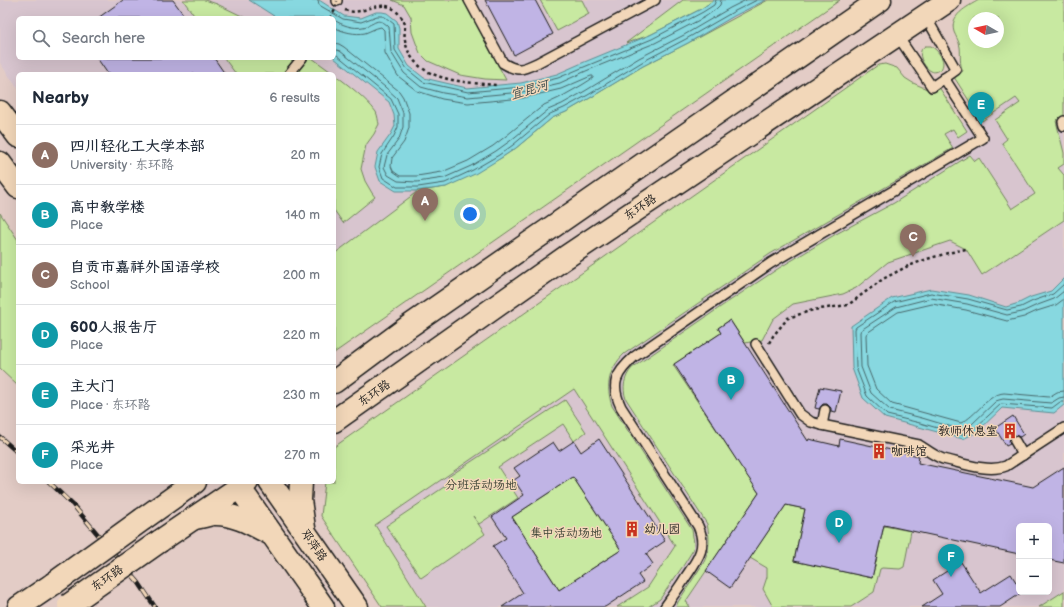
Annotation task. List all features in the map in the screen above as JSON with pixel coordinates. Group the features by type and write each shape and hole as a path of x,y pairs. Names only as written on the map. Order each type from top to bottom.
{"main road":[{"path":"336,381 408,327 880,0"},
{"name":"东环路","path":"336,420 566,257 950,0"},
{"path":"0,112 16,133"},
{"path":"0,163 16,184"},
{"name":"邓萍路","path":"271,484 357,607"},
{"path":"301,484 300,500 304,531"},
{"path":"243,485 272,534 323,607"},
{"name":"东环路","path":"68,606 243,485"},
{"path":"19,607 143,519 185,486"},
{"path":"194,518 214,514 230,516 247,521 272,534"}],"lane":[{"path":"469,0 503,63 513,69 524,69 537,63 655,0"},
{"path":"897,35 932,87 956,70 926,17"},
{"path":"291,72 300,60"},
{"path":"665,607 697,560 701,548 701,534 698,526 619,403 617,398 616,380 619,373 634,358 771,263 983,138 944,78"},
{"path":"1064,121 1064,126"},
{"path":"756,344 800,414 811,422 919,446 940,458 987,469 1001,468 1064,428"},
{"path":"822,425 825,410"},
{"path":"1015,441 1023,455"}],"path":[{"path":"331,16 338,4 346,11 355,12 375,6 385,5 392,8 403,20 405,25 405,42 410,56 420,67 437,76 465,82 497,85"},
{"path":"762,355 772,336 788,318 813,310 848,305 883,279 906,267 948,252 966,249"}],"shaded area":[{"path":"0,0 822,0 336,351 336,72 16,72 16,86 0,63"},
{"path":"1064,59 1064,607 427,607 375,525 902,161"}],"green space":[{"path":"183,0 205,0 242,16 195,16"},
{"path":"392,0 463,0 506,80 485,79 460,75 428,61 420,53 412,32 411,17 404,5"},
{"path":"540,0 582,0 589,14 557,31"},
{"path":"683,0 714,0 701,9 650,35 626,43"},
{"path":"768,0 840,0 336,352 336,252 418,191 446,187 501,158 516,148 552,118 566,112 643,66"},
{"path":"979,0 1064,0 1064,116 1056,121 1064,153 1064,164 1058,168 1064,175 1064,220 982,275 966,249 950,241 888,262 856,288 843,294 793,304 773,319 762,340 745,343 730,320 718,328 721,333 673,365 759,493 686,601 690,607 676,607 706,557 709,543 707,524 626,399 624,387 627,375 632,368 779,268 836,234 894,203 970,155 975,161 979,158 1012,209 1035,194 1002,143 1007,139 995,120 1020,103 1016,98 982,121 954,77 963,71 960,45 953,26 957,16 964,9"},
{"path":"925,46 931,46 941,56 943,66 941,70 932,72 925,65 920,54 921,50"},
{"path":"226,60 315,60 331,72 234,72"},
{"path":"885,64 897,68 905,78 927,89 930,93 939,87 967,131 958,137 953,129 944,134 953,148 770,254 624,354 612,372 609,391 612,406 692,530 694,543 693,550 660,599 648,607 617,607 648,587 675,546 574,389 375,525 426,607 382,607 321,516 325,484 336,484 336,446 878,65"},
{"path":"336,76 372,107 377,114 379,124 366,145 361,169 365,181 375,197 343,223 336,213"},
{"path":"0,213 16,237 16,384 0,369"},
{"name":"分班活动场地","path":"565,400 586,432 574,441 563,424 498,467 518,498 479,524 473,516 485,534 421,578 386,526 450,483 448,477"},
{"name":"集中活动场地","path":"573,477 621,550 559,590 512,517"},
{"path":"786,505 805,509 794,561 872,578 884,526 911,531 904,567 900,569 880,569 874,592 851,607 773,607 763,589 767,577 767,568 750,558"},
{"path":"1064,591 1064,607 1039,607"}],"water":[{"name":"宜昆河","path":"249,0 319,0 344,16 361,18 376,12 387,13 397,21 399,28 399,49 409,66 424,78 467,88 521,83 557,74 650,35 701,9 714,0 766,0 643,66 566,112 552,118 516,148 475,174 446,187 418,191 396,191 380,181 375,167 378,152 395,126 394,115 389,102 336,60 336,16 274,16"},
{"path":"1064,278 1064,405 1054,413 1002,408 977,432 963,439 885,418 863,398 852,368 851,326 892,298 931,289 969,295 1006,307 1051,291"}],"building":[{"path":"123,0 173,0 185,16 101,16"},
{"path":"485,0 535,0 553,34 514,55"},
{"path":"98,60 215,60 224,72 107,72"},
{"path":"730,320 808,441 809,439 839,446 840,439 919,456 918,463 1033,487 1064,467 1064,563 1052,561 1052,523 1016,523 1016,553 884,525 872,578 794,561 805,509 786,505 730,588 706,571 759,493 674,364 721,333 718,328"},
{"path":"820,387 841,391 836,412 831,411 831,408 827,404 823,404 819,409 815,408"},
{"name":"教师休息室","path":"1013,416 1024,434 1020,437 1015,435 1012,436 1009,441 1010,444 1006,446 995,428"},
{"name":"幼儿园","path":"599,439 665,541 646,554 653,564 638,575 643,582 605,607 502,607 523,593 493,546 506,538 492,517 524,495 514,480 520,476 514,468 553,442 559,451 574,441 581,452","holes":["573,477 621,550 559,590 512,517"]},
{"path":"961,562 981,593 1011,574 1016,582 1016,595 1018,595 1000,607 922,607 942,594 933,580"}],"railway":[{"path":"0,437 16,451"},
{"path":"51,484 73,505 139,583 155,607"}],"place":[{"name":"主大门","path":"981,125"},
{"name":"四川轻化工大学本部","path":"425,221"},
{"name":"自贡市嘉祥外国语学校","path":"913,257"},
{"name":"高中教学楼","path":"731,400"},
{"name":"教师休息室","path":"1010,431"},
{"name":"咖啡馆","path":"879,451"},
{"name":"幼儿园","path":"632,529"},
{"name":"600人报告厅","path":"839,543"},
{"name":"采光井","path":"951,577"}]}
